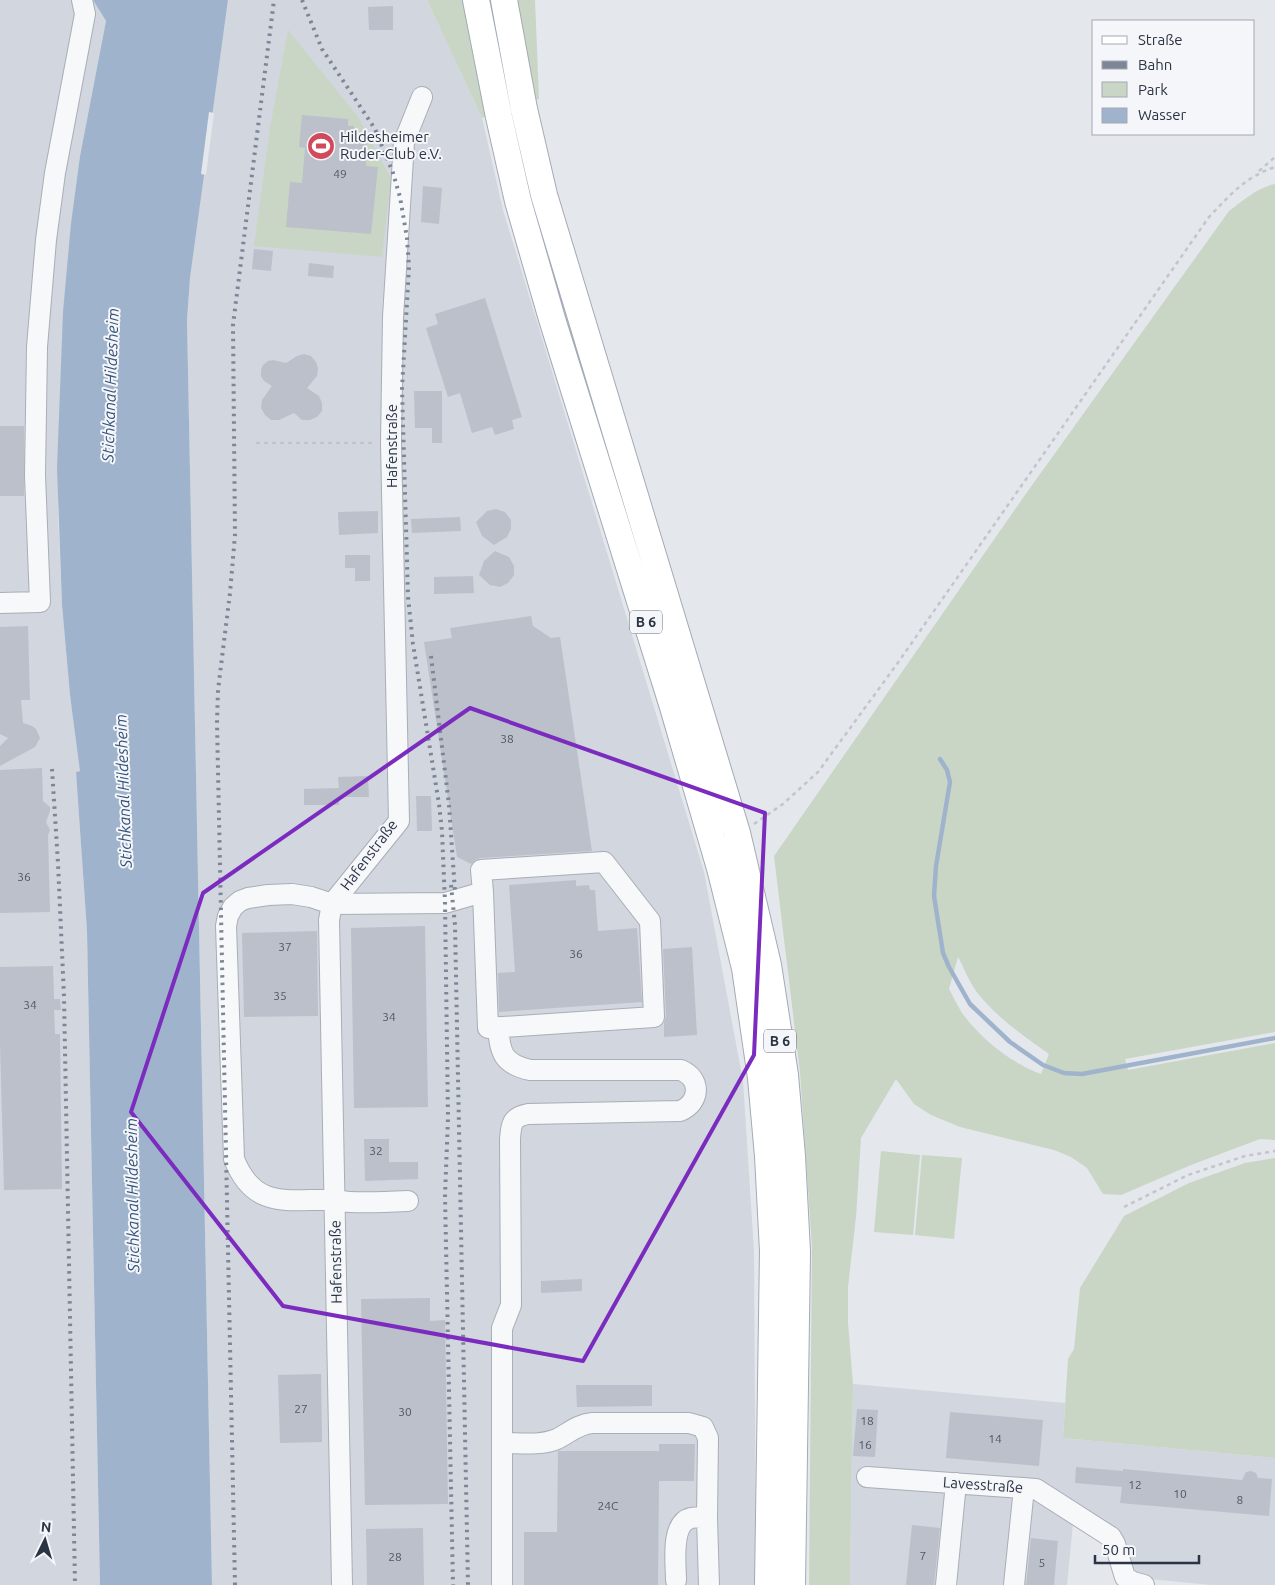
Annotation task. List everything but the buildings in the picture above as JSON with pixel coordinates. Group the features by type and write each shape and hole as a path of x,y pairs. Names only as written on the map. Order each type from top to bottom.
{"main road":[{"name":"B 6","path":"476,0 498,117 518,201 555,329 715,849 745,968 762,1078 773,1251 768,1585"},
{"name":"B 6","path":"504,0 524,109 544,195 737,833 768,965 785,1076 792,1156 797,1252 792,1585"}],"street":[{"path":"0,603 40,602 35,475 37,347 46,240 55,173 85,14 82,0"},
{"name":"Hafenstraße","path":"342,1585 329,920 332,904 399,821 391,443 393,317 404,142 422,97"},
{"path":"604,862 650,922 654,1017 488,1028 483,892 481,870 604,862"},
{"path":"408,1201 280,1200 263,1195 249,1185 239,1173 234,1159 226,926 228,916 233,906 248,898 268,895 292,894 311,897 332,904 445,903 483,892"},
{"path":"498,1027 499,1047 503,1055 509,1062 519,1067 530,1070 681,1070 692,1077 696,1090 692,1103 687,1108 680,1110 528,1114 518,1116 513,1121 510,1129 511,1305 502,1328 502,1585"},
{"path":"502,1443 548,1442 579,1425 592,1422 689,1423 703,1427 708,1438 707,1518 709,1585"},
{"name":"Lavesstraße","path":"867,1477 1036,1489 1103,1531 1115,1544 1125,1577 1133,1582 1144,1585"},
{"path":"946,1585 956,1483"},
{"path":"1014,1585 1024,1488"},
{"path":"676,1580 676,1538 680,1525 690,1518 707,1518"}],"path":[{"path":"737,833 747,829 783,804 818,772 897,664 1209,217 1236,189 1275,157"},
{"path":"1258,172 1275,167"},
{"path":"256,442 391,443"},
{"path":"1124,1207 1188,1175 1245,1156 1275,1151"}],"highlighted area":[{"path":"470,708 765,813 754,1055 583,1361 283,1306 131,1112 203,893"}],"shaded area":[{"path":"0,0 93,0 106,21 80,156 71,223 58,514 62,605 70,695 81,771 76,772 87,931 100,1585 0,1585"},
{"path":"228,0 427,0 482,118 503,210 704,872 743,1081 754,1251 756,1585 212,1585 187,320 190,278"},
{"path":"853,1384 1065,1403 1063,1438 1275,1458 1275,1585 1212,1585 1149,1579 1127,1566 1125,1545 1073,1523 1067,1585 850,1585"}],"green space":[{"path":"427,0 535,0 539,99 515,107 732,840 562,320 506,110 482,118"},
{"name":"Hildesheimer Ruder-Club e.V.","path":"288,30 359,118 391,179 382,257 254,246 270,128"},
{"path":"1275,184 1275,1032 1125,1059 1128,1070 1275,1043 1275,1140 1260,1139 1191,1165 1121,1195 1103,1194 1087,1168 1071,1157 1054,1150 960,1127 931,1115 914,1104 896,1079 861,1138 856,1217 848,1287 848,1323 853,1384 850,1585 809,1585 812,1247 800,1072 774,856 1025,495 1229,211 1250,195","holes":["958,957 976,991 992,1009 1019,1033 1049,1054 1041,1074 1008,1057 997,1049 978,1032 962,1013 949,989"]},
{"path":"881,1151 920,1155 913,1235 874,1232"},
{"path":"922,1155 962,1158 954,1239 915,1235"},
{"path":"1275,1158 1275,1458 1063,1438 1068,1359 1074,1349 1080,1288 1124,1216 1189,1183 1245,1163"}],"water":[{"name":"Stichkanal Hildesheim","path":"93,0 228,0 190,278 187,320 212,1585 100,1585 87,931 76,772 80,771 70,695 62,605 57,468 63,312 71,223 80,156 106,21"}],"pier":[{"path":"209,112 214,113 206,175 201,174"}],"waterway":[{"path":"940,759 947,770 950,782 936,866 934,896 943,953 970,1004 1010,1042 1043,1065 1064,1073 1082,1074 1275,1038"}],"railway":[{"path":"235,1585 217,722 218,690 235,535 233,325 274,0"},
{"path":"302,0 322,49 375,129 393,173 400,197 407,238 409,267 402,389 408,597 413,644 439,804 445,903 448,1118 445,1196 453,1585"},
{"path":"431,656 449,805 455,892"},
{"path":"52,769 64,997 75,1585"},
{"path":"451,885 455,925 468,1585"}],"place":[{"name":"Hildesheimer Ruder-Club e.V.","path":"321,146"}]}
